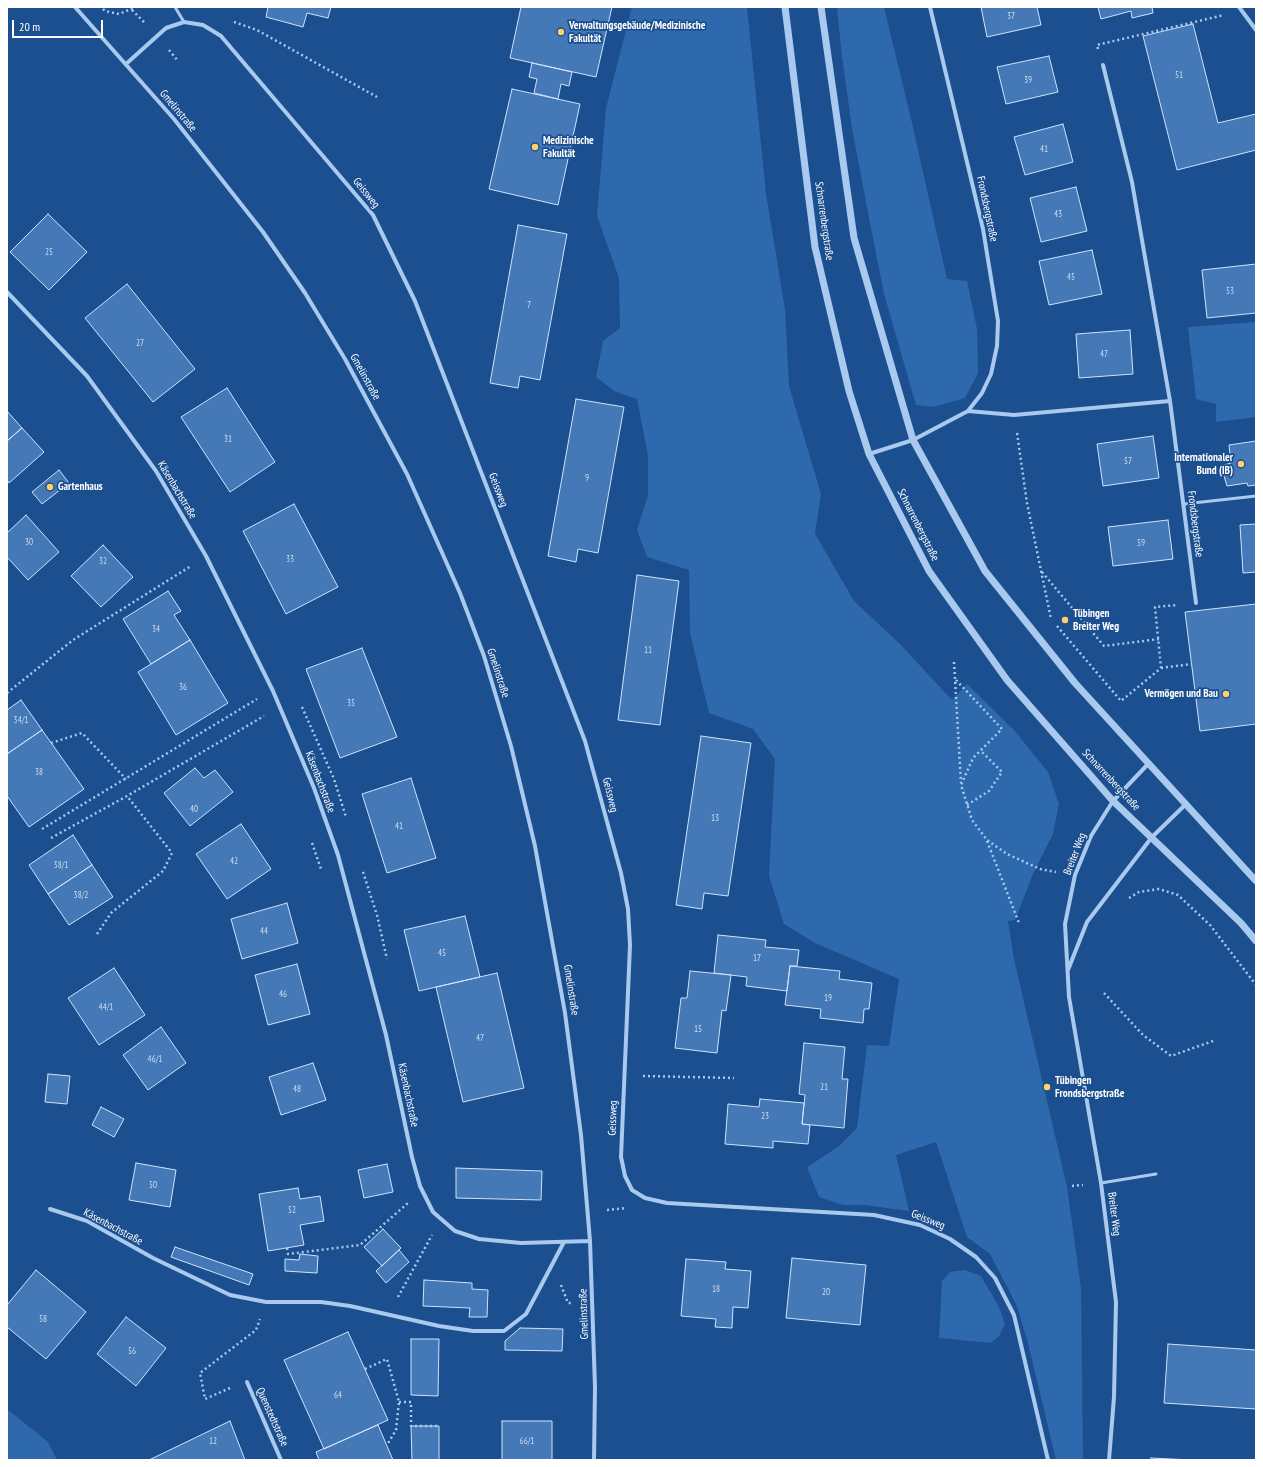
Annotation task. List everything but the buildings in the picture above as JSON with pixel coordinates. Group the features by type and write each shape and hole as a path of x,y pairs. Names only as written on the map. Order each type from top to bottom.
{"street":[{"name":"Gmelinstraße","path":"75,7 174,118 263,232 305,293 345,359 407,474 460,593 484,656 500,709 535,846 565,1013 580,1135 590,1241 593,1303 594,1460"},
{"name":"Schnarrenbergstraße","path":"785,7 815,247 849,391 869,454 929,571 1008,680 1113,801 1241,923 1256,941"},
{"path":"821,7 854,238 913,440 985,571 1075,683 1256,881"},
{"name":"Frondsbergstraße","path":"869,454 913,440 968,411 982,393 991,374 996,346 998,321 983,229 930,7"},
{"path":"1240,8 1256,30"},
{"name":"Geissweg","path":"126,64 166,28 184,22 203,25 221,36 373,215 415,301 585,741 596,775 621,873 628,910 630,945 621,1157 625,1176 632,1190 645,1198 667,1203 874,1215 904,1220 920,1225 950,1239 976,1257 995,1278 1014,1315 1048,1460"},
{"name":"Frondsbergstraße","path":"1103,65 1132,182 1170,401 1196,603"},
{"name":"Käsenbachstraße","path":"7,292 87,376 156,471 206,556 273,691 314,788 338,855 386,1035 412,1157 420,1186 433,1212 455,1230 479,1239 521,1243 590,1241"},
{"path":"968,411 1014,415 1170,401"},
{"name":"Breiter Weg","path":"1109,1460 1114,1397 1116,1302 1101,1182 1069,997 1065,924 1075,874 1091,836 1113,801 1149,763"},
{"name":"Breiter Weg","path":"1067,972 1087,922 1152,837 1186,804"},
{"name":"Käsenbachstraße","path":"50,1208 87,1221 153,1258 230,1295 266,1302 322,1302 350,1306 388,1316 439,1326 473,1330 504,1331 526,1314 540,1291 564,1242"},
{"name":"Quenstedtstraße","path":"246,1382 281,1460"}],"lane":[{"path":"175,7 184,22"},
{"path":"1184,504 1256,496"},
{"path":"1101,1182 1156,1174"}],"path":[{"path":"101,7 105,11 119,14 136,7"},
{"path":"1103,65 1098,45 1240,8"},
{"path":"229,20 257,30 377,97"},
{"path":"1014,415 1027,503 1042,571 1050,617 1121,701 1161,668 1192,664"},
{"path":"7,693 73,640 206,556"},
{"path":"187,559 194,571"},
{"path":"1042,571 1104,646 1159,639"},
{"path":"1161,668 1155,607 1196,603"},
{"path":"954,662 961,785 972,820 986,840 1019,922"},
{"path":"956,680 1002,730 974,758 961,785"},
{"path":"42,829 256,699 273,691"},
{"path":"252,692 258,705"},
{"path":"51,838 264,717 281,709"},
{"path":"261,711 267,723"},
{"path":"51,743 82,733 126,779"},
{"path":"967,805 989,791 1002,772 981,751"},
{"path":"97,934 111,913 163,871 172,853 127,796"},
{"path":"310,836 322,874"},
{"path":"986,840 1007,854 1040,869 1075,874"},
{"path":"1125,902 1139,892 1159,889 1178,895 1210,925 1256,985"},
{"path":"1104,993 1143,1035 1171,1056 1213,1041"},
{"path":"624,1076 734,1078"},
{"path":"406,1196 411,1208"},
{"path":"287,1248 288,1254 360,1245 409,1203"},
{"path":"607,1210 626,1208"},
{"path":"430,1232 438,1238"},
{"path":"388,1316 432,1235"},
{"path":"549,1270 557,1277 564,1290 568,1303 593,1303"},
{"path":"246,1382 205,1398 200,1374 256,1330"},
{"path":"365,1369 387,1359 399,1402 396,1430 387,1445"},
{"path":"399,1402 412,1402 411,1426 439,1426"}],"shaded area":[{"path":"632,7 747,7 766,194 785,309 789,386 821,494 815,534 854,601 900,644 952,700 967,684 1014,730 1048,772 1059,804 1053,834 1033,874 1015,920 1008,921 1014,959 1067,1187 1081,1288 1083,1460 1056,1460 1028,1343 1017,1306 990,1254 967,1237 936,1142 896,1155 909,1211 865,1205 843,1205 819,1197 807,1167 838,1147 857,1128 867,1045 889,1046 899,979 815,943 784,924 769,876 775,759 753,729 709,713 690,633 689,570 647,557 637,530 648,496 648,456 637,399 614,391 596,377 603,341 620,328 619,278 597,216 606,108"},
{"path":"837,7 884,7 947,279 967,281 977,329 978,373 965,398 933,407 916,405 884,294 852,128"},
{"path":"1256,322 1256,417 1216,422 1216,404 1196,399 1188,327"},
{"path":"965,1270 981,1276 999,1307 1005,1324 999,1336 991,1343 939,1338 942,1281 950,1272"},
{"path":"7,1409 48,1442 57,1460 7,1460"}],"place":[{"name":"Verwaltungsgebäude/Medizinische Fakultät","path":"561,32"},
{"name":"Medizinische Fakultät","path":"535,147"},
{"name":"Internationaler Bund (IB)","path":"1241,464"},
{"name":"Gartenhaus","path":"50,487"},
{"name":"Tübingen Breiter Weg","path":"1065,620"},
{"name":"Vermögen und Bau","path":"1226,694"},
{"name":"Tübingen Frondsbergstraße","path":"1047,1087"}]}
